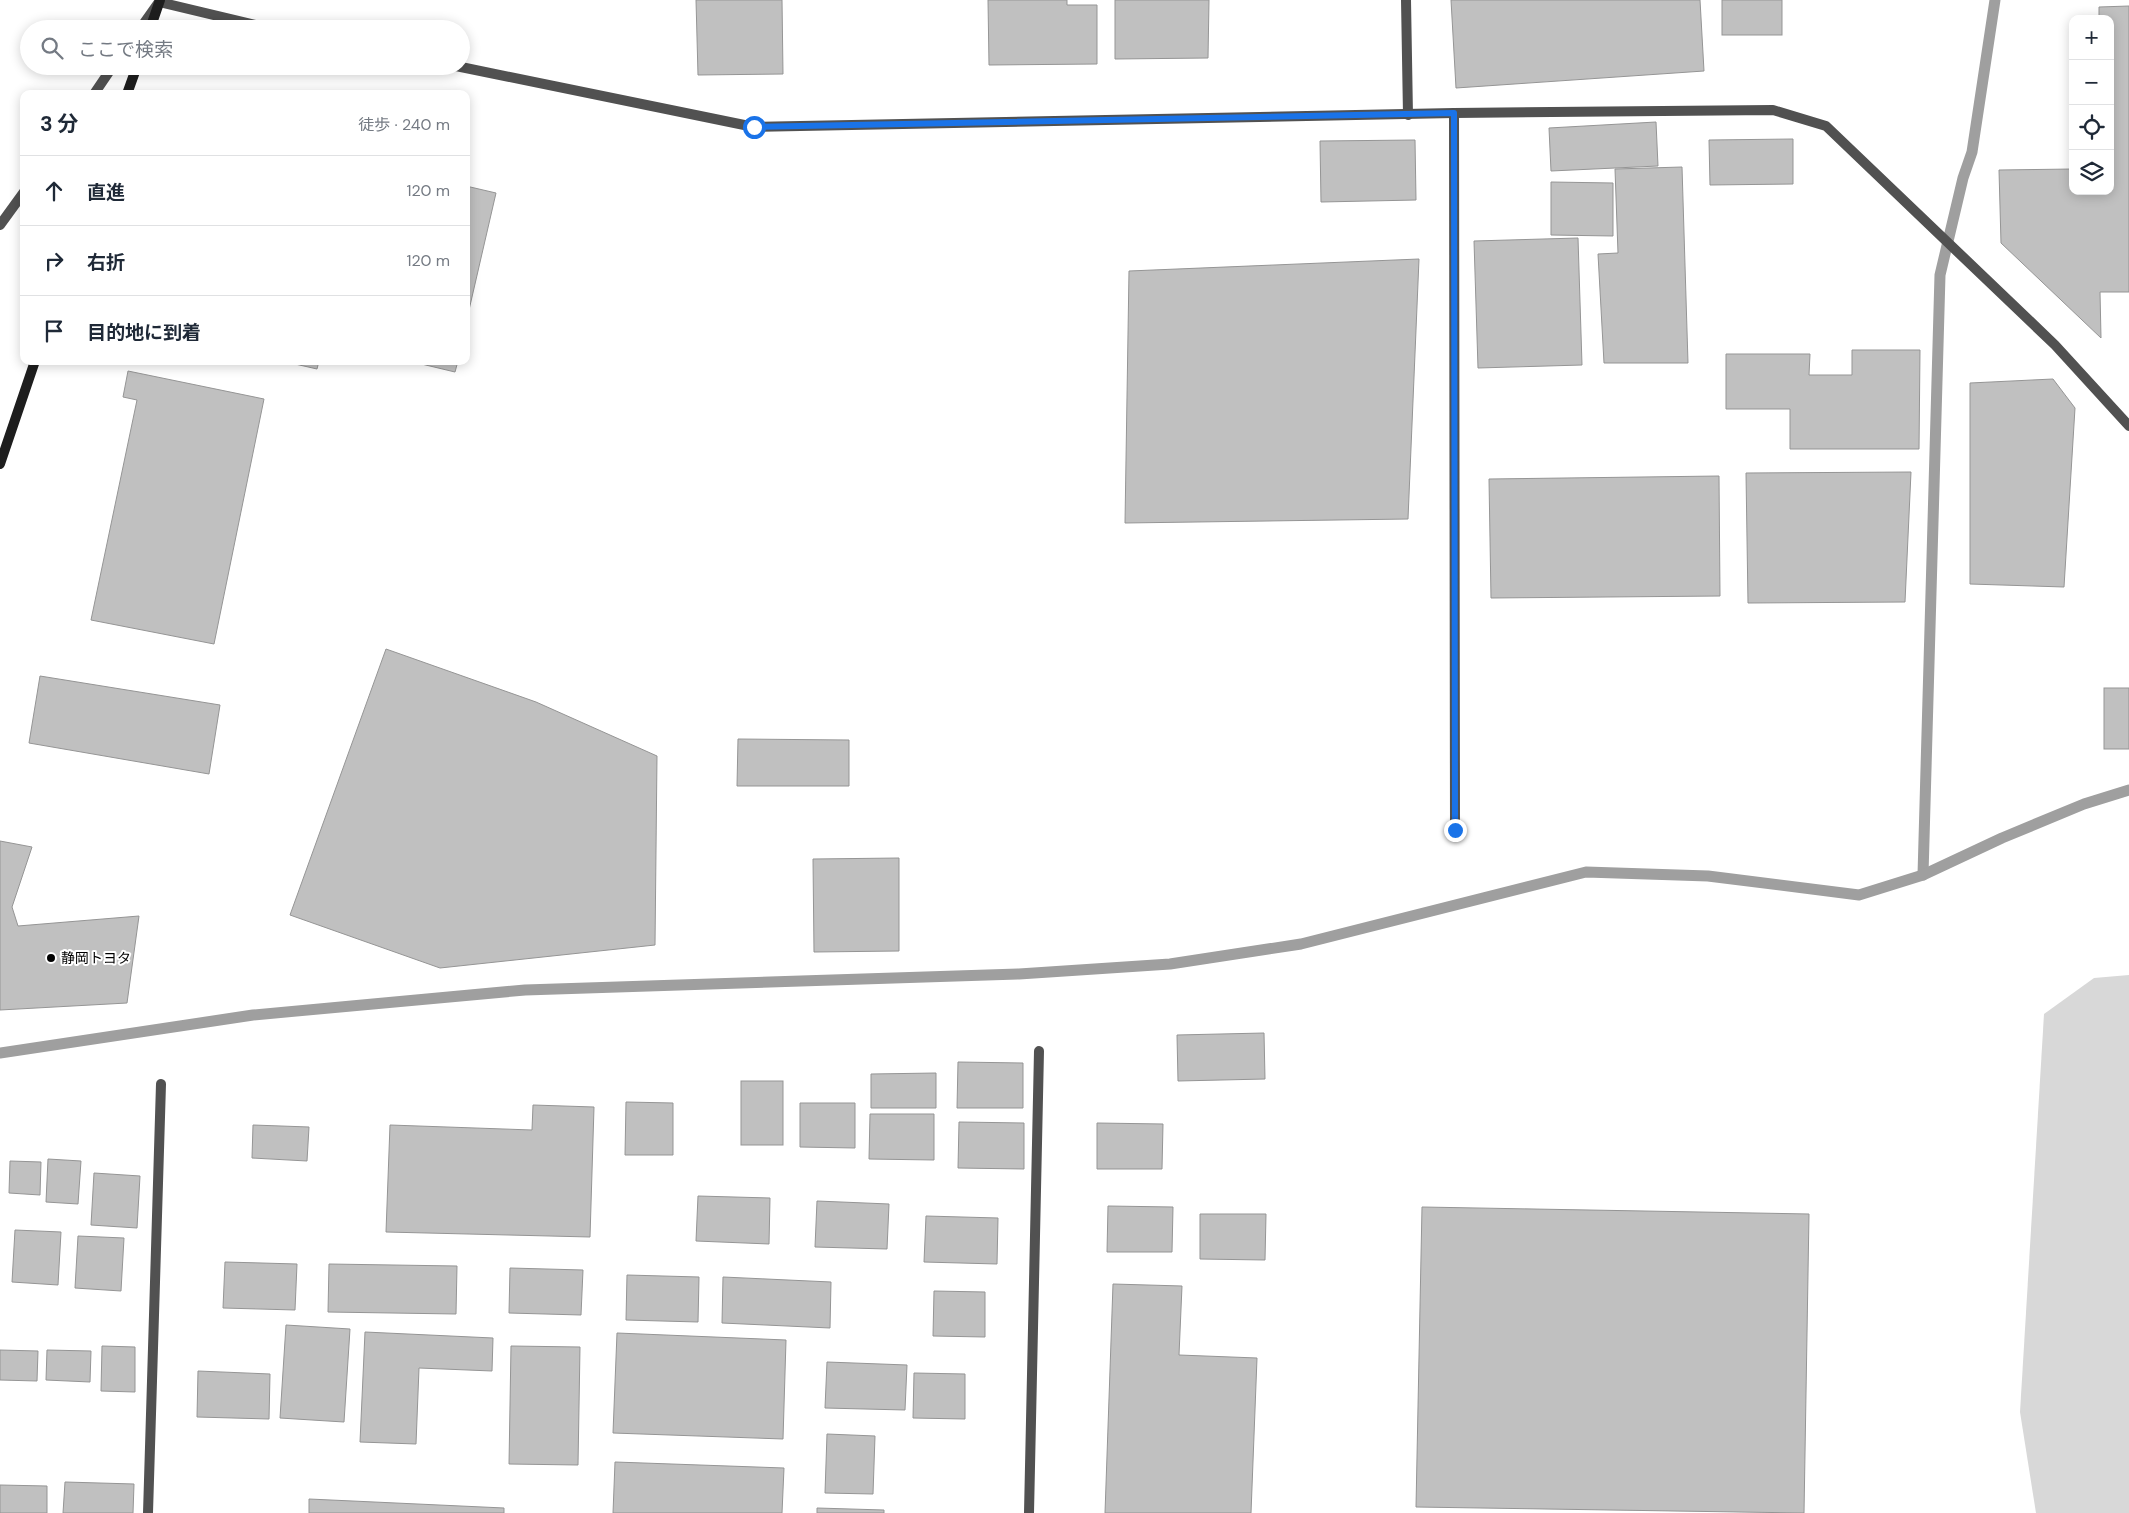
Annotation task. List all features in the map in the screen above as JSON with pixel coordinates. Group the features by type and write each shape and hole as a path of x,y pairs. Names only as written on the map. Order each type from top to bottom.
{"main road":[{"path":"153,20 159,1"},
{"path":"128,90 134,75"},
{"path":"0,464 34,365"}],"street":[{"path":"1406,0 1408,114"},
{"path":"146,20 159,1 236,20"},
{"path":"470,69 754,127 1454,113 1773,110 1826,126 2055,345 2129,426"},
{"path":"97,90 107,75"},
{"path":"1454,113 1455,830"},
{"path":"0,225 20,198"},
{"path":"1029,1513 1038,1051"},
{"path":"148,1513 161,1084"}],"shaded area":[{"path":"2129,975 2129,1513 2036,1513 2020,1412 2044,1014 2094,978"}],"building":[{"path":"696,0 782,0 783,74 698,75"},
{"path":"988,0 1067,0 1067,5 1097,5 1097,64 989,65"},
{"path":"1115,0 1209,0 1208,58 1115,59"},
{"path":"1451,0 1700,0 1704,71 1456,88"},
{"path":"1722,0 1782,0 1782,35 1722,35"},
{"path":"2129,6 2129,292 2100,292 2101,338 2001,243 1999,170 2069,169 2069,195 2114,195 2114,15 2099,15 2099,7"},
{"path":"1656,122 1658,166 1551,171 1549,128"},
{"path":"1793,139 1793,184 1710,185 1709,140"},
{"path":"1415,140 1416,200 1321,202 1320,141"},
{"path":"1682,167 1688,363 1604,363 1598,254 1618,253 1615,169"},
{"path":"1551,182 1613,183 1613,236 1551,235"},
{"path":"470,187 496,193 470,306"},
{"path":"1578,238 1582,365 1478,368 1474,241"},
{"path":"1419,259 1408,519 1125,523 1129,271"},
{"path":"1852,350 1920,350 1919,449 1790,449 1790,409 1726,409 1726,354 1810,354 1809,375 1852,375"},
{"path":"300,365 318,365 317,369"},
{"path":"426,365 457,365 455,372"},
{"path":"128,371 264,399 214,644 91,620 137,400 123,397"},
{"path":"2053,379 2075,408 2064,587 1970,584 1970,383"},
{"path":"1911,472 1905,602 1748,603 1746,473"},
{"path":"1719,476 1720,596 1491,598 1489,479"},
{"path":"386,649 536,702 657,756 655,945 440,968 290,915"},
{"path":"40,676 220,705 209,774 29,743"},
{"path":"2104,688 2129,688 2129,749 2104,749"},
{"path":"738,739 849,740 849,786 737,786"},
{"path":"0,841 32,847 12,907 18,926 139,916 127,1003 0,1010"},
{"path":"899,858 899,951 814,952 813,859"},
{"path":"1264,1033 1265,1079 1178,1081 1177,1035"},
{"path":"958,1062 1023,1063 1023,1108 957,1108"},
{"path":"936,1073 936,1108 871,1108 871,1074"},
{"path":"741,1081 783,1081 783,1145 741,1145"},
{"path":"626,1102 673,1103 673,1155 625,1155"},
{"path":"800,1103 855,1103 855,1148 800,1147"},
{"path":"533,1105 594,1107 590,1237 386,1232 390,1125 532,1130"},
{"path":"870,1114 934,1114 934,1160 869,1159"},
{"path":"959,1122 1024,1123 1024,1169 958,1168"},
{"path":"1097,1123 1163,1124 1162,1169 1097,1169"},
{"path":"253,1125 309,1127 307,1161 252,1158"},
{"path":"48,1159 81,1161 78,1204 46,1202"},
{"path":"10,1161 41,1162 40,1195 9,1193"},
{"path":"94,1173 140,1176 137,1228 91,1225"},
{"path":"698,1196 770,1198 769,1244 696,1241"},
{"path":"817,1201 889,1204 887,1249 815,1247"},
{"path":"1108,1206 1173,1207 1172,1252 1107,1252"},
{"path":"1422,1207 1809,1214 1804,1513 1416,1507"},
{"path":"1200,1214 1266,1214 1265,1260 1200,1259"},
{"path":"926,1216 998,1218 997,1264 924,1262"},
{"path":"15,1230 61,1232 58,1285 12,1282"},
{"path":"78,1236 124,1238 121,1291 75,1288"},
{"path":"225,1262 297,1264 295,1310 223,1308"},
{"path":"329,1264 457,1266 456,1314 328,1312"},
{"path":"510,1268 583,1270 581,1315 509,1313"},
{"path":"627,1275 699,1277 698,1322 626,1320"},
{"path":"723,1277 831,1282 830,1328 722,1323"},
{"path":"1113,1284 1182,1286 1179,1355 1257,1358 1251,1513 1105,1513"},
{"path":"934,1291 985,1292 985,1337 933,1336"},
{"path":"286,1325 350,1329 344,1422 280,1418"},
{"path":"365,1332 493,1338 492,1371 419,1368 416,1444 360,1442"},
{"path":"617,1333 786,1340 783,1439 613,1433"},
{"path":"102,1346 135,1347 135,1392 101,1391"},
{"path":"511,1346 580,1347 578,1465 509,1464"},
{"path":"0,1350 38,1351 37,1381 0,1380"},
{"path":"47,1350 91,1351 90,1382 46,1380"},
{"path":"827,1362 907,1365 905,1410 825,1408"},
{"path":"198,1371 270,1374 269,1419 197,1417"},
{"path":"914,1373 965,1374 965,1419 913,1418"},
{"path":"827,1434 875,1436 873,1494 825,1493"},
{"path":"615,1462 784,1468 782,1513 613,1513"},
{"path":"65,1482 134,1484 133,1513 63,1513"},
{"path":"0,1485 47,1486 47,1513 0,1513"},
{"path":"309,1499 504,1508 504,1513 309,1513"},
{"path":"817,1508 884,1510 884,1513 817,1513"}],"waterway":[{"path":"1923,875 1940,275 1963,178 1972,152 1995,0"},
{"path":"0,1053 253,1015 525,990 1019,974 1170,964 1301,944 1586,872 1708,876 1859,895 1923,875 2002,838 2084,804 2129,790"}],"place":[{"name":"静岡トヨタ","path":"51,958"}],"route":[{"path":"754,127 1454,113 1455,830"}]}
